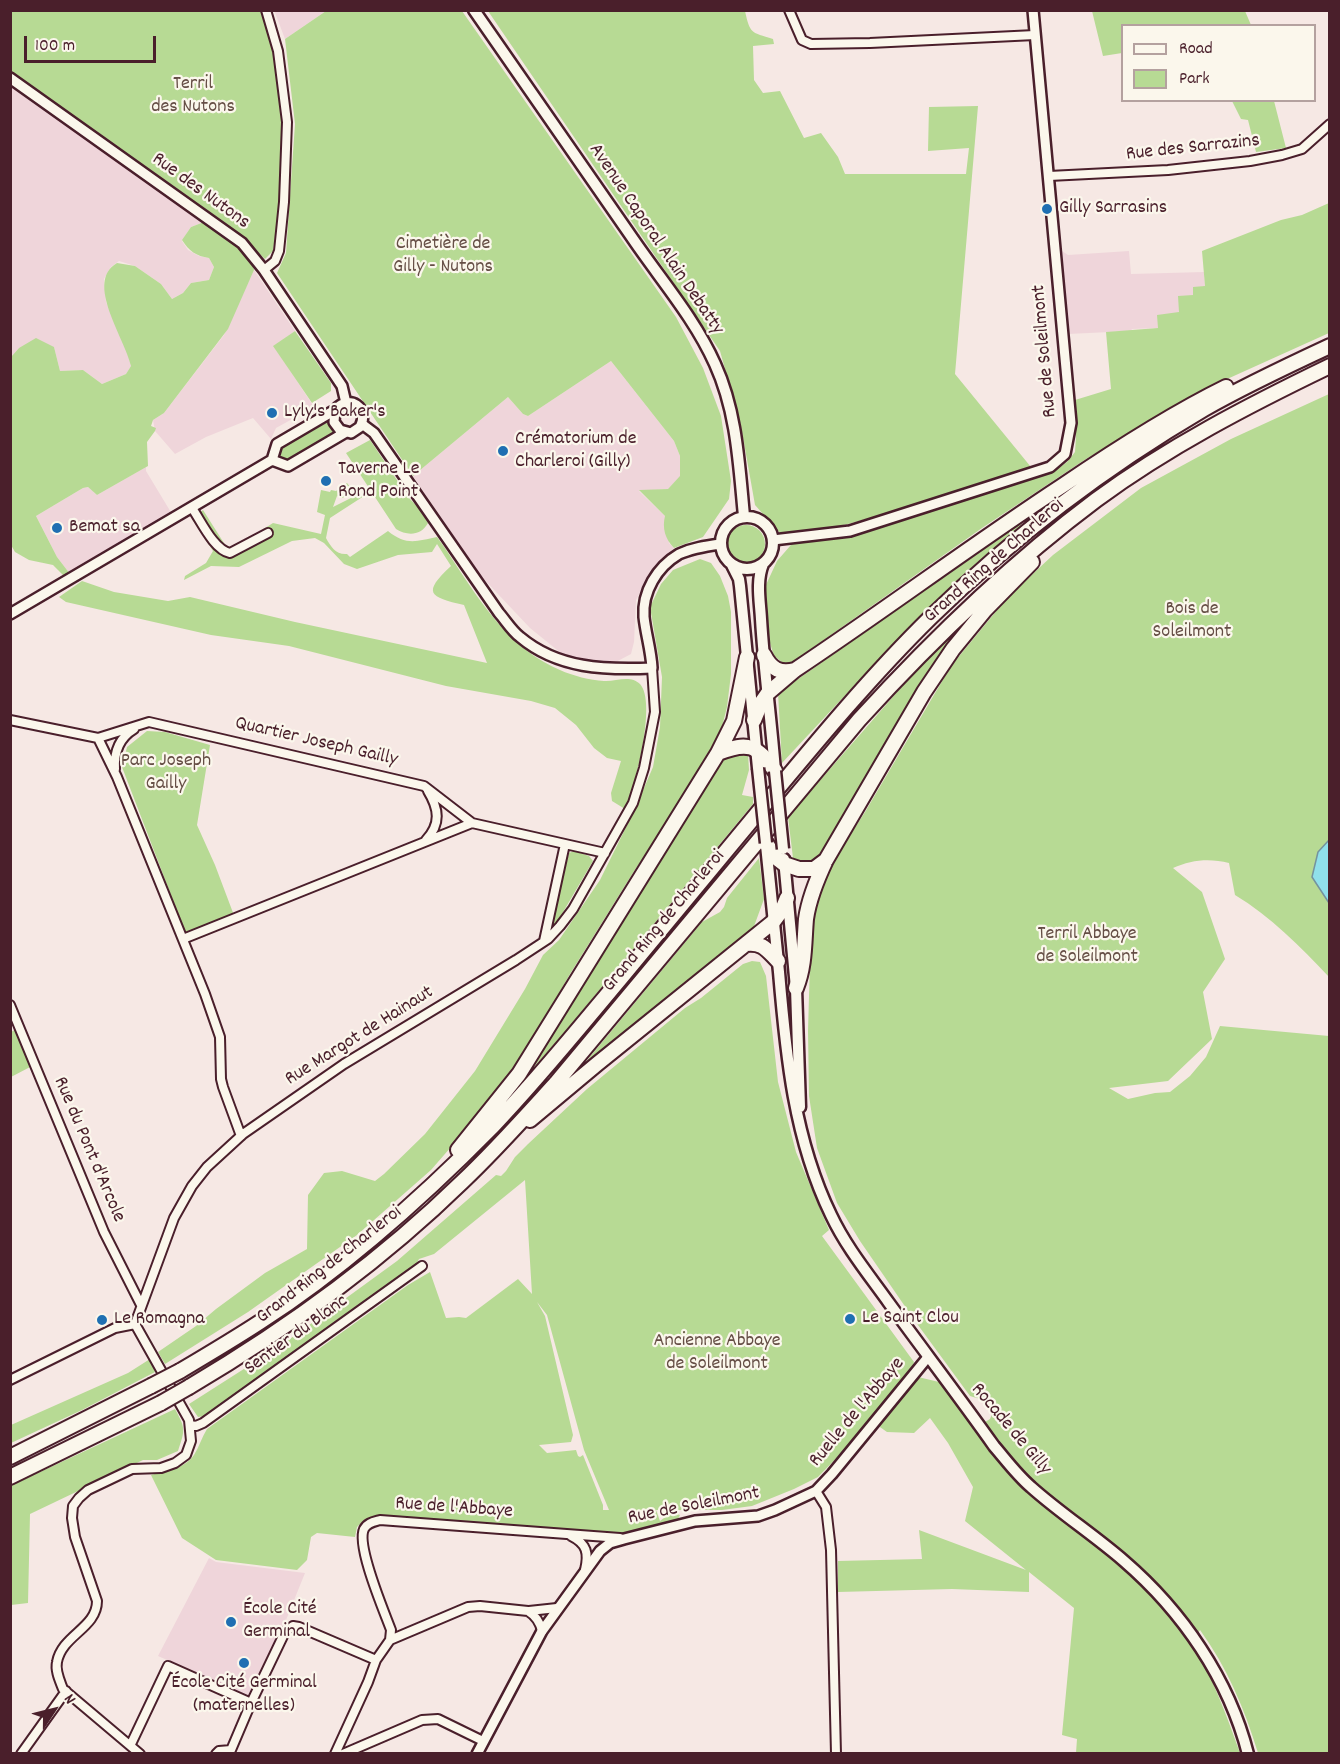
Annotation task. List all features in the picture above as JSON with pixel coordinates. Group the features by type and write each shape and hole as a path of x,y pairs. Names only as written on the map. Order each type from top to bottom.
{"highway":[{"name":"Grand Ring de Charleroi","path":"10,1457 180,1371 262,1321 360,1248 430,1187 495,1123 551,1060 800,762 889,660 981,570 1088,484 1146,445 1266,376 1329,346"},
{"name":"Grand Ring de Charleroi","path":"10,1477 161,1403 275,1334 422,1220 463,1182 513,1130 604,1026 859,720 946,629 1045,540 1098,499 1213,425 1329,366"},
{"path":"754,720 768,693 795,670 1019,514 1140,435 1201,400 1232,385 1266,376"},
{"path":"796,988 802,973 807,916 814,887 826,860 924,692 947,658 986,610 1034,561 1045,540"},
{"path":"764,655 768,664 777,670 786,672 795,670"},
{"path":"430,1187 519,1074 718,753 734,722 747,657"},
{"path":"718,753 733,747 746,746 763,756 775,771"},
{"path":"766,843 777,858 799,869 814,869 826,860"},
{"path":"513,1130 536,1118 597,1064 773,922 788,898"},
{"path":"746,944 756,943 765,948 778,961"}],"main road":[{"name":"Avenue Caporal Alain Debatty","path":"474,10 695,326 716,364 726,393 738,452 744,516"},
{"path":"763,756 754,720 739,579 722,552 720,544 721,536 729,522 744,516 754,517 764,522 773,540 771,553 760,570 759,585 768,693 763,756 766,843"},
{"path":"732,565 742,569 753,569 763,564"},
{"path":"775,771 777,858 773,922 789,1074 801,1128"},
{"path":"777,858 788,898 796,988 801,1128"},
{"name":"Rocade de Gilly","path":"801,1128 815,1178 832,1218 851,1249 928,1357 1012,1468 1030,1486 1124,1560 1150,1584 1175,1613 1214,1669 1244,1736 1248,1754"}],"street":[{"path":"264,270 275,261 279,251 284,202 287,122 278,51 266,10"},
{"path":"789,10 802,40 811,44 1035,35"},
{"name":"Rue de Soleilmont","path":"773,540 850,531 1050,467 1065,454 1071,423 1033,10"},
{"name":"Rue des Nutons","path":"11,79 242,243 264,270 342,386 346,403"},
{"name":"Rue des Sarrazins","path":"1049,176 1168,170 1261,159 1302,149 1329,124"},
{"path":"10,614 272,460 277,444 338,407 346,403 357,405 364,416 362,424 356,431 340,430 334,422 335,410"},
{"path":"362,424 374,433 499,613 519,636 545,655 573,664 620,669 652,668 644,616 646,594 654,577 664,565 680,554 699,547 720,544"},
{"path":"272,460 288,466 346,432"},
{"path":"192,508 217,547 225,552 230,553 268,533"},
{"name":"Rue Margot de Hainaut","path":"135,1324 174,1218 192,1186 207,1167 241,1136 289,1101 344,1064 516,960 544,941 560,926 573,909 633,803 644,768 655,712 652,668"},
{"name":"Quartier Joseph Gailly","path":"10,720 98,738 150,722 424,786 472,823 605,853"},
{"path":"117,777 116,751 128,732 141,724"},
{"path":"98,738 117,777 220,1037 221,1079 241,1136"},
{"path":"424,786 437,807 438,814 435,828 425,841"},
{"path":"183,939 472,823"},
{"path":"544,941 565,844"},
{"name":"Rue du Pont d'Arcole","path":"10,1005 104,1232 141,1305"},
{"name":"Sentier du Blanc","path":"190,1425 196,1426 209,1419 422,1266"},
{"path":"10,1380 115,1328 135,1324 189,1420 191,1441 186,1455 181,1460 169,1466 132,1469 88,1490 74,1506 72,1518 75,1537 97,1601 97,1610 93,1618 68,1642 57,1662 58,1675 63,1689 131,1744 140,1754"},
{"name":"Ruelle de l'Abbaye","path":"816,1491 928,1357"},
{"path":"816,1491 826,1507 831,1550 836,1753"},
{"name":"Rue de Soleilmont","path":"477,1754 542,1631 600,1551 610,1543 695,1521 758,1516 816,1491"},
{"name":"Rue de l'Abbaye","path":"390,1640 392,1630 370,1571 363,1541 363,1531 368,1524 380,1520 624,1539"},
{"path":"567,1534 578,1539 585,1546 587,1561 585,1571"},
{"path":"335,1754 376,1660 390,1640 468,1607 529,1611 557,1608"},
{"path":"529,1611 540,1623 542,1631"},
{"path":"216,1754 219,1751 231,1750 285,1632 293,1626 376,1660"},
{"path":"131,1744 168,1666 251,1703"},
{"path":"21,1754 66,1691"},
{"path":"343,1754 422,1720 430,1719 438,1719 483,1742"}],"shaded area":[{"path":"274,10 326,11 285,39"},
{"path":"14,86 204,222 191,227 182,241 188,250 209,258 214,267 209,280 191,283 183,293 172,299 161,284 135,266 119,261 111,267 104,279 106,302 128,353 131,366 126,374 102,384 83,370 60,371 54,347 19,348 11,357 10,87"},
{"path":"1062,251 1068,255 1129,251 1131,274 1204,272 1205,286 1159,328 1068,334"},
{"path":"254,270 295,331 274,346 314,407 276,428 271,439 253,418 206,437 175,454 155,431 153,420 164,413 224,335"},
{"path":"611,361 674,441 680,456 681,476 668,489 639,491 665,516 669,543 674,548 649,576 636,600 634,642 631,654 614,663 567,658 530,628 480,575 413,476 508,397 523,414 528,416"},
{"path":"146,467 146,471 172,514 70,574 57,557 36,516 83,488 88,487 97,495"},
{"name":"École Cité Germinal","path":"209,1558 216,1562 305,1573 282,1630 249,1696 158,1656"}],"green space":[{"name":"Terril des Nutons","path":"10,11 263,11 275,53 283,123 278,214 273,251 265,259 228,225 11,71"},
{"name":"Cimetière de Gilly - Nutons","path":"326,11 462,11 676,317 703,368 721,416 731,481 729,499 703,537 674,548 665,533 665,516 639,490 668,489 680,476 680,456 674,441 611,361 528,416 523,414 508,397 413,476 277,273 286,253 295,124 285,39"},
{"path":"488,11 745,11 750,28 760,35 773,39 774,44 753,46 754,80 763,93 780,91 804,138 821,133 838,157 845,174 966,174 969,148 928,151 929,107 978,106 955,374 1035,472 1000,477 917,505 848,524 795,535 779,532 755,505 741,426 720,351"},
{"path":"1092,11 1245,11 1251,24 1121,24 1121,53 1103,56"},
{"path":"1232,102 1274,102 1286,148 1256,152 1248,120 1241,119"},
{"path":"1329,203 1329,333 1205,389 1086,459 982,528 787,666 774,656 770,643 765,587 777,561 797,538 845,538 1056,470 1075,452 1075,400 1111,389 1106,332 1158,328 1157,315 1179,312 1178,296 1193,295 1193,287 1205,286 1202,251"},
{"path":"204,222 252,258 254,270 228,329 164,413 153,420 151,426 156,428 147,442 148,466 97,495 88,487 83,488 36,516 57,557 70,574 64,576 53,565 29,560 15,552 11,545 11,357 19,348 36,338 54,347 60,371 83,370 102,384 126,374 131,366 105,297 104,283 108,272 117,263 135,266 161,284 172,299 183,293 191,283 209,280 214,267 209,258 193,252 182,240 191,227"},
{"path":"295,331 331,383 331,391 312,403 273,346"},
{"path":"1329,394 1330,840 1318,852 1312,877 1329,903 1329,977 1261,912 1235,895 1229,863 1200,861 1173,868 1202,892 1225,959 1203,992 1212,1039 1168,1081 1109,1088 1128,1099 1170,1092 1190,1076 1206,1057 1220,1026 1329,1036 1329,1753 1258,1753 1234,1689 1219,1659 1200,1630 1192,1642 1213,1683 1240,1753 1076,1753 1077,1739 1062,1735 1074,1608 1029,1572 1029,1592 952,1589 838,1592 838,1561 922,1559 919,1530 1026,1570 965,1521 973,1487 948,1443 930,1418 914,1433 887,1432 877,1425 918,1377 939,1382 975,1428 990,1419 996,1404 970,1396 915,1321 837,1203 817,1148 809,1096 811,927 820,890 840,851 951,666 1007,598 1053,555 1141,488 1231,439"},
{"path":"329,421 336,433 287,459 280,459 280,450 285,446"},
{"path":"370,440 428,523 422,530 409,534 396,529 346,453"},
{"path":"347,483 351,488 343,498 337,496 333,507 361,493 364,496 330,518 326,538 337,552 350,557 388,531 406,541 437,537 490,613 514,640 543,662 587,679 604,681 632,679 640,684 645,694 646,708 643,745 625,809 612,801 611,793 621,761 607,758 594,748 576,725 555,708 531,701 446,686 289,646 211,635 66,602 59,597 82,581 114,592 168,601 190,597 487,663 464,605 443,599 434,593 433,588 436,582 451,566 437,544 432,552 398,555 357,569 344,564 324,543 315,538 292,541 239,567 211,566 184,580 185,576 206,563 213,551 192,519 203,510 229,551 273,523 321,534 325,515 317,512 321,490 336,491"},
{"path":"1014,524 1023,525 964,574 894,643 782,763 778,693 971,558"},
{"path":"746,525 759,531 765,544 759,557 746,563 733,557 727,544 733,531"},
{"path":"700,559 711,563 720,576 728,596 731,612 731,674 727,707 720,735 659,836 636,868 570,974 513,1074 431,1170 357,1235 248,1312 165,1364 158,1352 265,1273 307,1249 308,1195 324,1173 342,1171 375,1181 425,1134 475,1071 543,955 559,940 600,880 635,809 653,767 660,727 662,677 650,607 661,584 673,570"},
{"path":"971,616 943,652 819,860 810,865 800,865 793,858 788,817 912,675"},
{"name":"Parc Joseph Gailly","path":"147,731 165,732 210,745 197,825 235,918 187,937 122,767 127,747"},
{"path":"748,754 749,770 742,795 753,797 753,804 559,1039 523,1079 717,766 729,755"},
{"path":"574,851 589,856 593,861 556,924 552,924 569,853"},
{"path":"759,858 764,899 753,929 569,1082 702,922 720,912 727,898"},
{"name":"Ancienne Abbaye de Soleilmont","path":"752,961 760,962 766,976 778,1082 796,1152 829,1230 822,1236 914,1362 870,1420 818,1477 752,1506 722,1510 656,1510 660,1521 672,1512 680,1515 677,1521 627,1534 386,1516 365,1519 357,1527 355,1537 317,1533 311,1537 307,1560 297,1570 216,1560 182,1538 151,1475 174,1469 190,1460 207,1429 408,1285 430,1272 446,1318 466,1318 518,1279 532,1294 525,1180 434,1254 419,1259 415,1266 205,1416 198,1417 189,1404 283,1344 397,1261 496,1175 501,1176 515,1157 587,1089 685,1008 743,964","holes":["537,1302 547,1315 584,1450 609,1510 603,1510 583,1455 578,1456 576,1450 547,1453 539,1445 571,1442 573,1435 545,1316"]},
{"path":"16,1029 32,1066 11,1077 11,1032"},
{"path":"150,1359 155,1372 82,1410 11,1443 11,1425 128,1373"},
{"path":"175,1409 183,1430 178,1451 157,1460 143,1460 30,1514 28,1603 11,1605 10,1486"}],"water":[{"path":"1329,840 1329,903 1312,877 1318,852"}],"place":[{"name":"Gilly Sarrasins","path":"1047,209"},
{"name":"Lyly's Baker's","path":"272,413"},
{"name":"Crématorium de Charleroi (Gilly)","path":"503,451"},
{"name":"Taverne Le Rond Point","path":"326,481"},
{"name":"Bemat sa","path":"57,528"},
{"name":"Le Saint Clou","path":"850,1319"},
{"name":"Le Romagna","path":"102,1320"},
{"name":"École Cité Germinal","path":"231,1622"},
{"name":"École Cité Germinal (maternelles)","path":"244,1663"}],"park label":[{"name":"Bois de Soleilmont","path":"1192,622"},
{"name":"Terril Abbaye de Soleilmont","path":"1087,946"}]}
